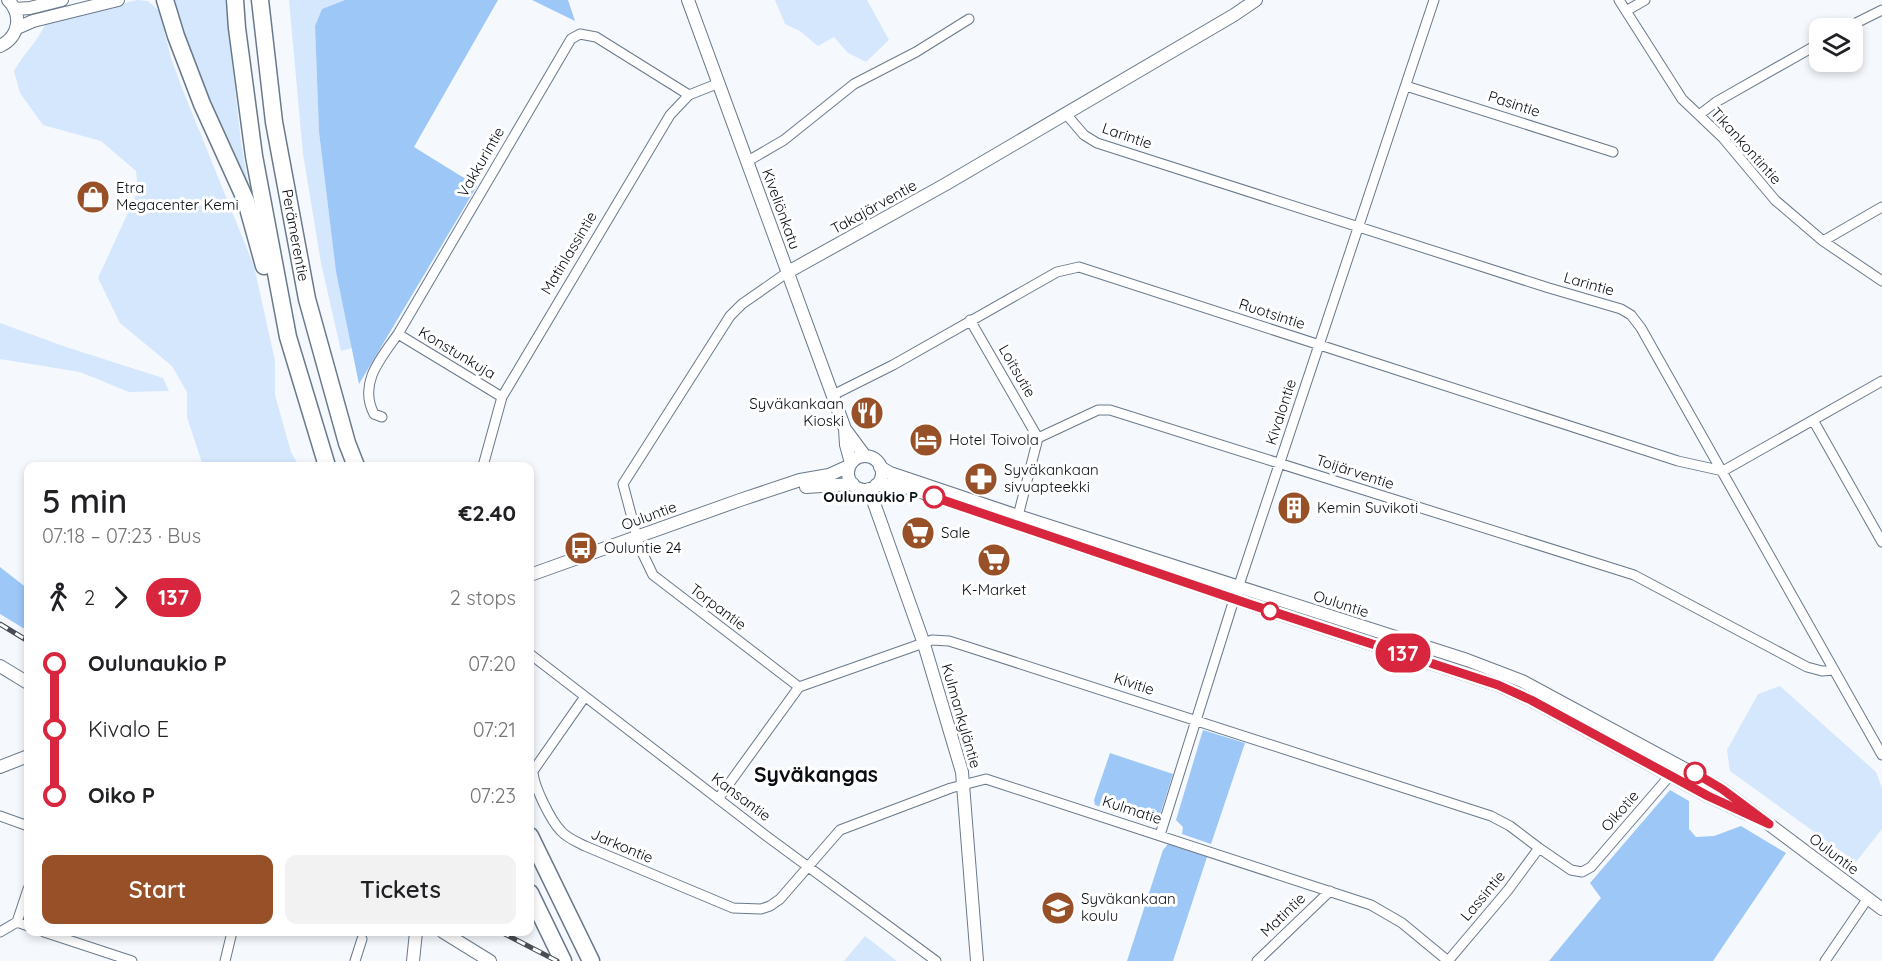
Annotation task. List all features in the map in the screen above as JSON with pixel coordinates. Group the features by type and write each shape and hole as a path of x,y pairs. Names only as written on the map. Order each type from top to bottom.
{"highway":[{"path":"165,0 202,104 246,201 277,317 288,336"},
{"name":"Perämerentie","path":"235,0 250,135 288,336 326,462"},
{"name":"Perämerentie","path":"260,0 274,122 307,299 347,443 354,462"},
{"path":"270,0 276,88 274,122"},
{"path":"534,844 591,961"},
{"path":"534,901 563,961"}],"main road":[{"path":"11,4 30,8 62,0"},
{"path":"16,28 33,21 118,0"},
{"name":"Kiveliönkatu","path":"688,0 845,429 850,465"},
{"name":"Takajärventie","path":"788,272 1066,114 1256,0"},
{"path":"0,46 13,36 16,28 17,18 11,4"},
{"name":"Kiveliönkatu","path":"845,429 865,456"},
{"path":"865,456 873,458 880,466 881,476 873,487 860,489 848,477 850,465 857,458 865,456"},
{"name":"Ouluntie","path":"534,574 740,500 800,480 829,475 850,465"},
{"name":"Ouluntie","path":"880,466 890,473 1018,516 1467,660 1516,678 1722,789 1882,909"},
{"name":"Ouluntie","path":"780,488 853,484"},
{"name":"Ouluntie","path":"873,487 897,485 912,489 1235,599 1500,685 1671,776 1769,824"},
{"name":"Kulmankyläntie","path":"873,487 958,754 964,783 977,961"},
{"path":"0,666 24,681"},
{"path":"0,767 24,758"},
{"path":"413,961 416,936"},
{"path":"449,936 490,961"}],"street":[{"name":"Kivalontie","path":"1160,835 1239,586 1434,0"},
{"name":"Tikankontintie","path":"1619,0 1682,99 1723,138 1775,200 1823,241 1882,281"},
{"path":"1626,11 1645,0"},
{"path":"1863,20 1882,10"},
{"path":"748,160 767,147 784,140 854,84 916,52 969,19"},
{"name":"Vakkurintie","path":"382,417 372,411 369,398 369,386 374,367 398,334 573,37 584,34 596,37 689,95"},
{"path":"1699,115 1716,102 1809,49"},
{"name":"Matinlassintie","path":"484,462 502,397 667,121 679,104 689,95 719,83"},
{"name":"Pasintie","path":"1406,86 1612,152"},
{"name":"Larintie","path":"1066,114 1084,135 1097,143 1627,312 1641,328 1882,755"},
{"path":"1823,241 1882,207"},
{"name":"Ruotsintie","path":"833,395 893,365 1057,272 1082,267 1678,461 1723,471"},
{"name":"Takajärventie","path":"637,537 624,488 625,480 730,316 742,304 788,272"},
{"name":"Loitsutie","path":"970,320 1038,438"},
{"name":"Konstunkuja","path":"398,334 502,397"},
{"path":"1723,471 1882,381"},
{"name":"Toijärventie","path":"1038,438 1098,410 1106,409 1635,575 1807,667 1822,671 1834,670"},
{"path":"1813,420 1882,542"},
{"path":"1018,516 1038,438"},
{"name":"Torpantie","path":"637,537 645,561 659,582 799,687"},
{"name":"Kivitie","path":"799,687 923,641 949,641 1491,816 1510,826 1561,864 1579,872"},
{"name":"Kansantie","path":"534,657 584,698 936,961"},
{"path":"718,799 799,687"},
{"name":"Jarkontie","path":"534,770 584,698"},
{"name":"Oikotie","path":"1579,872 1591,867 1679,764"},
{"name":"Kulmatie","path":"807,866 840,830 964,783 990,779 1371,905 1402,922 1448,961"},
{"name":"Jarkontie","path":"534,782 556,826 565,835 637,869 739,909 760,909 770,906 788,891 807,866"},
{"path":"0,816 24,825"},
{"name":"Lassintie","path":"1448,961 1539,849"},
{"name":"Matintie","path":"1257,961 1330,891"},
{"path":"1825,961 1868,898"},
{"path":"0,932 17,922 24,901"},
{"path":"17,922 24,925"},
{"path":"56,936 132,961"},
{"path":"225,961 231,936"},
{"path":"355,961 362,939"}],"shaded area":[{"path":"137,0 148,1 159,11 171,58 182,88 254,266 275,361 275,395 291,452 297,462 202,462 187,417 187,392 172,366 120,323 98,278 138,191 136,171 101,141 43,125 20,93 14,71 46,23"},
{"path":"175,0 225,0 241,142 252,206 238,162 199,84 185,43"},
{"path":"289,0 345,0 322,9 315,26 319,132 336,272 352,348 341,351 321,263 303,154"},
{"path":"345,0 498,0 414,147 477,186 359,384 336,272 319,132 315,26 322,9"},
{"path":"532,0 568,0 575,21"},
{"path":"775,0 867,0 889,40 866,62 848,53 834,37 818,46 800,31 785,24"},
{"path":"0,323 163,378 169,391 129,392 80,372 0,359"},
{"path":"0,567 24,586 24,629 0,614"},
{"path":"1780,686 1876,772 1882,788 1882,829 1856,862 1730,771 1727,750 1758,694"},
{"path":"1203,730 1245,743 1211,844 1182,834 1183,827 1176,820"},
{"path":"1110,753 1173,774 1157,824 1095,805 1094,800"},
{"path":"1670,790 1689,801 1689,829 1696,837 1714,836 1741,826 1786,853 1713,961 1549,961 1601,898 1590,883"},
{"path":"1168,844 1207,857 1173,961 1127,961 1163,850"},
{"path":"865,936 897,961 844,961"}],"railway":[{"path":"0,624 24,639"},
{"path":"509,936 557,961"}],"bus line":[{"name":"137","path":"934,497 1249,604 1498,685 1531,700 1708,796 1769,824 1722,789 1695,773"}],"place":[{"name":"Etra Megacenter Kemi","path":"93,197"},
{"name":"Syväkankaan Kioski","path":"867,413"},
{"name":"Hotel Toivola","path":"926,440"},
{"name":"Syväkankaan sivuapteekki","path":"981,479"},
{"name":"Oulunaukio P","path":"934,497"},
{"name":"Kemin Suvikoti","path":"1294,508"},
{"name":"Sale","path":"918,533"},
{"name":"Ouluntie 24","path":"581,548"},
{"name":"K-Market","path":"994,560"},
{"name":"Syväkankaan koulu","path":"1058,908"}],"district":[{"name":"Syväkangas","path":"816,775"}]}
